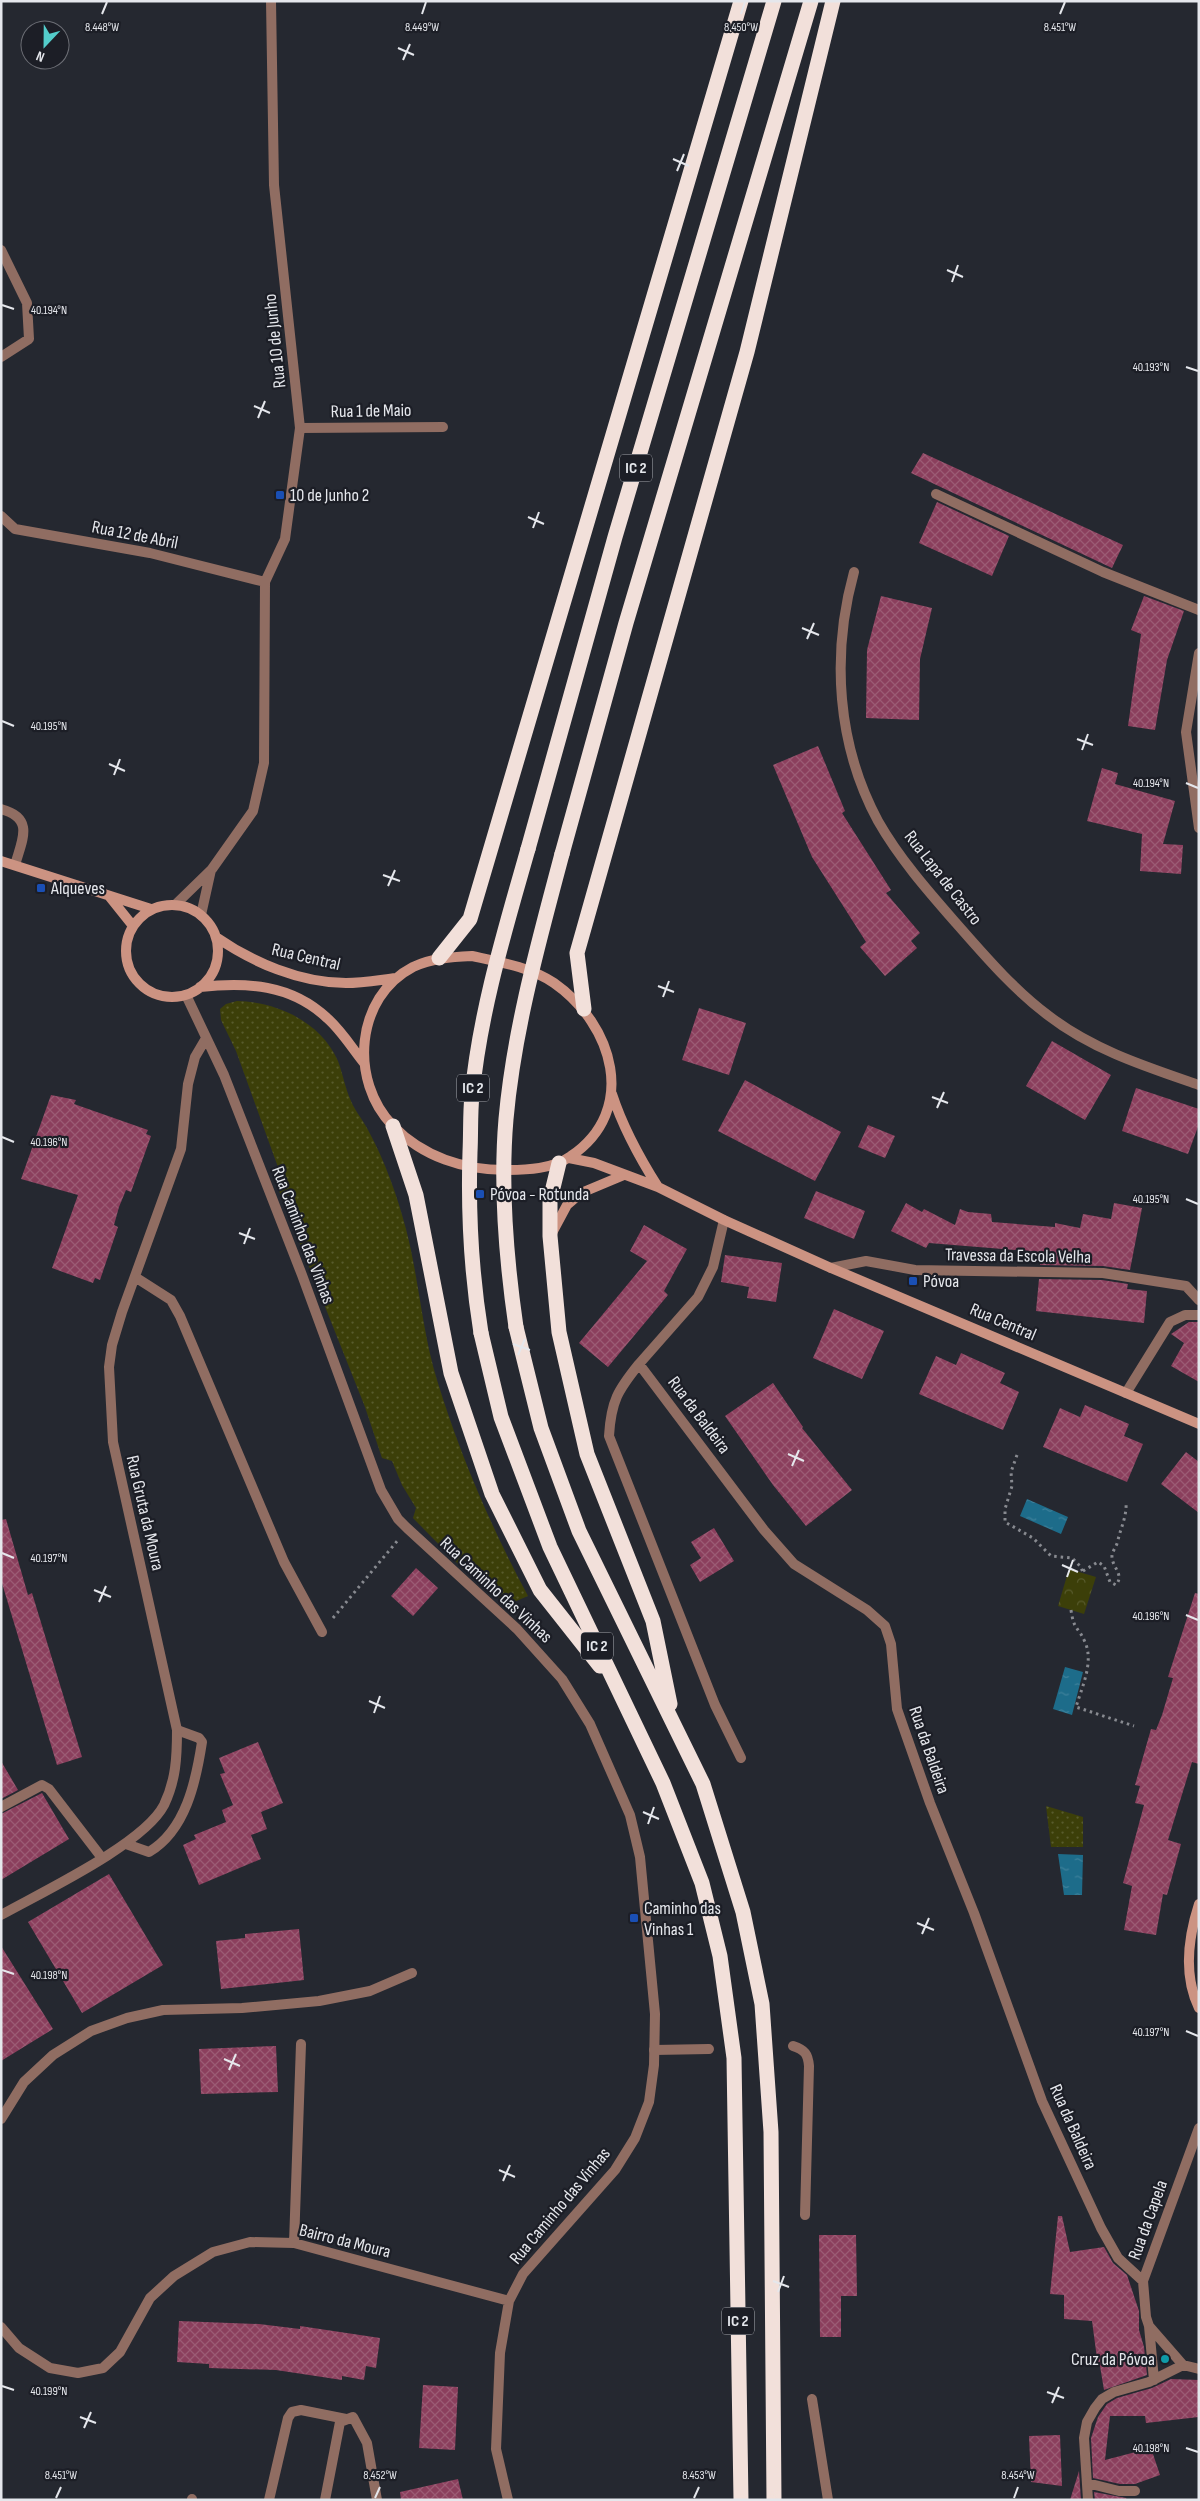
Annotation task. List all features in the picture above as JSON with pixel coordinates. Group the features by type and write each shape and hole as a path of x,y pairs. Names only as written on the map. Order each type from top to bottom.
{"highway":[{"path":"439,958 470,919 741,1"},
{"name":"IC 2","path":"741,2500 734,2058 720,1956 702,1884 663,1783 550,1547 502,1417 481,1333 472,1278 468,1211 471,1096 484,1014 502,938 615,537 774,1"},
{"name":"IC 2","path":"774,2500 771,2132 762,2004 743,1912 703,1784 579,1531 541,1428 516,1327 506,1259 504,1194 506,1118 517,1040 562,854 629,613 811,1"},
{"path":"584,1009 577,953 747,352 833,1"},
{"path":"393,1126 416,1195 451,1373 492,1494 540,1590 618,1689"},
{"path":"564,1160 550,1200 550,1236 559,1332 588,1454 653,1621 676,1727"}],"street":[{"name":"Rua 10 de Junho","path":"175,905 212,869 253,811 264,764 266,582 285,539 300,428 274,185 271,1"},
{"path":"1,250 27,303 29,339 1,357"},
{"name":"Rua 1 de Maio","path":"300,428 443,427"},
{"path":"936,494 1103,572 1199,610"},
{"name":"Rua 12 de Abril","path":"1,516 14,528 150,553 266,582"},
{"name":"Rua Lapa de Castro","path":"854,572 842,628 839,661 843,711 855,769 878,821 916,878 996,969 1049,1017 1113,1055 1199,1085"},
{"path":"1199,653 1186,732 1199,828"},
{"path":"1,809 15,812 21,820 24,830 15,865"},
{"path":"1,861 151,910"},
{"name":"Rua 10 de Junho","path":"201,915 212,869"},
{"path":"109,895 133,926"},
{"path":"175,905 189,908 201,915 210,925 216,936 218,950 216,964 210,977 200,987 186,995 172,997 158,995 145,988 135,979 128,966 125,952 127,938 133,926 151,910 175,905"},
{"name":"Rua Central","path":"216,936 258,962 315,980 345,983 396,978"},
{"path":"472,956 515,965 553,983 584,1009 605,1046 611,1071 612,1094 607,1114 599,1130 588,1144 564,1160 527,1170 482,1170 458,1165 427,1152 393,1126 369,1084 364,1063 365,1034 368,1019 378,999 396,978 414,967 439,958 472,956"},
{"path":"200,987 238,983 263,986 294,997 316,1008 329,1019 364,1063"},
{"name":"Rua Caminho das Vinhas","path":"186,995 224,1075 298,1266 381,1490 398,1518 407,1528 539,1651 562,1680 590,1724 630,1815 640,1857 655,2014 649,2102 635,2138 615,2170 523,2274 508,2301 500,2353 496,2449 508,2500"},
{"name":"Rua Gruta da Moura","path":"1,1915 126,1844 152,1822 163,1806 173,1782 177,1758 177,1730 113,1442 109,1367 112,1345 181,1149 188,1084 195,1057 206,1040"},
{"name":"Rua Central","path":"612,1094 621,1122 635,1151 658,1186"},
{"name":"Rua Central","path":"564,1160 594,1163 658,1186 724,1220 832,1268 1199,1424"},
{"path":"550,1236 567,1205 593,1187 624,1175"},
{"path":"724,1220 713,1267 698,1297 619,1388 610,1413 609,1436 716,1705 741,1758"},
{"name":"Travessa da Escola Velha","path":"832,1268 866,1261 915,1270 1103,1273 1186,1286 1199,1300"},
{"path":"135,1277 171,1300 180,1316 284,1562 322,1632"},
{"path":"1126,1392 1170,1322 1184,1315 1199,1315"},
{"name":"Rua da Baldeira","path":"639,1364 764,1530 794,1564 867,1610 884,1626 891,1644 897,1709 930,1803 974,1913 1042,2101 1101,2228 1118,2258 1143,2280"},
{"path":"126,1844 149,1852 170,1833 183,1815 195,1777 202,1742 199,1738 177,1730"},
{"path":"1,1807 42,1785 49,1789 102,1858"},
{"path":"1199,1904 1190,1944 1188,1970 1193,1997 1199,2008"},
{"path":"1,2119 24,2082 53,2054 91,2030 127,2018 163,2010 242,2008 320,2001 370,1991 412,1973"},
{"path":"294,2243 301,2044"},
{"path":"793,2046 803,2050 808,2056 809,2066 805,2215"},
{"path":"654,2050 709,2048"},
{"name":"Rua da Capela","path":"1154,2380 1143,2280 1199,2128"},
{"name":"Bairro da Moura","path":"1,2327 19,2348 50,2368 78,2373 103,2368 120,2352 150,2298 174,2276 213,2252 250,2242 294,2243 508,2301"},
{"path":"1149,2326 1183,2365 1199,2369"},
{"path":"1088,2500 1084,2438 1087,2422 1095,2408 1102,2399 1114,2392 1154,2380 1183,2365"},
{"path":"812,2399 828,2500"},
{"path":"269,2500 288,2418 292,2412 301,2410 346,2420"},
{"path":"325,2500 340,2422 353,2417 367,2443 377,2500"},
{"path":"1087,2483 1119,2492 1135,2491"}],"path":[{"path":"1017,1455 1010,1472 1012,1486 1005,1509 1005,1522 1033,1538 1051,1556 1072,1558 1083,1572 1098,1562 1104,1566 1110,1582 1116,1585 1119,1582 1119,1574 1112,1558 1120,1529 1127,1514 1126,1502"},
{"path":"322,1632 407,1528"},
{"path":"1071,1610 1072,1623 1085,1642 1089,1665 1076,1706 1134,1726"}],"green space":[{"path":"237,1001 267,1005 296,1017 321,1035 338,1061 351,1101 380,1154 399,1204 414,1267 432,1361 446,1408 466,1463 489,1517 528,1596 507,1605 461,1567 413,1518 416,1508 402,1485 392,1461 382,1458 365,1407 273,1176 279,1170 236,1051 221,1020 220,1009 226,1004"},
{"path":"1069,1569 1096,1577 1084,1614 1058,1606"},
{"path":"1046,1806 1083,1817 1083,1847 1051,1847"}],"water":[{"path":"1027,1499 1068,1517 1061,1534 1020,1516"},
{"path":"1065,1667 1083,1672 1072,1715 1053,1709"},
{"path":"1058,1854 1083,1855 1082,1895 1064,1895"}],"building":[{"path":"923,453 1123,545 1112,568 911,473"},
{"path":"937,502 1009,536 992,576 919,543"},
{"path":"881,596 932,608 920,659 919,720 866,718 867,650"},
{"path":"1144,596 1184,611 1167,660 1155,730 1128,726 1141,634 1131,630"},
{"path":"818,746 845,811 842,813 891,890 886,893 920,933 911,941 917,948 885,976 860,947 866,942 812,857 773,765"},
{"path":"1102,768 1118,773 1115,784 1175,801 1163,844 1183,845 1181,874 1140,871 1142,834 1087,821"},
{"path":"699,1008 746,1023 729,1075 682,1060"},
{"path":"1052,1041 1111,1075 1085,1120 1026,1086"},
{"path":"745,1080 841,1132 815,1181 718,1131"},
{"path":"1136,1088 1199,1109 1199,1124 1188,1154 1122,1131"},
{"path":"51,1095 76,1100 74,1104 148,1130 146,1134 151,1136 131,1192 126,1190 119,1207 114,1225 118,1227 100,1280 95,1278 93,1283 52,1268 78,1195 21,1179"},
{"path":"868,1125 895,1136 885,1158 858,1147"},
{"path":"816,1191 865,1211 854,1239 804,1218"},
{"path":"906,1203 922,1212 924,1209 955,1225 960,1209 968,1212 991,1214 992,1222 1055,1227 1055,1223 1080,1228 1083,1214 1111,1219 1114,1203 1142,1208 1130,1270 1103,1266 1040,1265 1040,1252 929,1243 926,1248 891,1231"},
{"path":"644,1225 687,1249 664,1291 668,1295 608,1367 579,1343 647,1261 630,1251"},
{"path":"725,1255 782,1263 776,1302 747,1298 749,1287 721,1282"},
{"path":"1039,1279 1102,1280 1128,1284 1127,1289 1147,1291 1144,1323 1036,1311"},
{"path":"834,1309 884,1331 862,1379 813,1358"},
{"path":"1189,1322 1199,1322 1199,1382 1171,1366 1184,1343 1171,1334"},
{"path":"961,1353 1005,1373 1000,1383 1019,1392 1003,1430 919,1394 936,1356 956,1365"},
{"path":"773,1383 802,1428 852,1490 806,1526 773,1485 725,1416"},
{"path":"1085,1405 1129,1424 1124,1436 1143,1444 1127,1482 1043,1447 1060,1408 1080,1417"},
{"path":"1186,1452 1199,1462 1199,1513 1161,1484"},
{"path":"6,1519 28,1595 32,1593 82,1757 57,1765 1,1580 1,1520"},
{"path":"714,1528 734,1561 700,1582 690,1565 701,1558 691,1542"},
{"path":"416,1568 438,1588 413,1616 391,1596"},
{"path":"1195,1593 1199,1594 1199,1764 1192,1762 1168,1840 1181,1844 1167,1895 1163,1894 1156,1935 1124,1930 1132,1886 1123,1883 1144,1805 1135,1803 1140,1786 1135,1785 1151,1729 1156,1730 1162,1715 1173,1678 1168,1677"},
{"path":"258,1742 283,1803 261,1812 267,1829 251,1835 261,1859 199,1885 183,1845 196,1839 194,1835 226,1822 222,1810 233,1805 220,1774 225,1773 219,1758"},
{"path":"1,1761 18,1790 1,1799"},
{"path":"42,1793 69,1839 1,1880 1,1814"},
{"path":"109,1874 163,1965 82,2013 28,1922"},
{"path":"299,1929 304,1980 221,1989 216,1941 245,1938 245,1934"},
{"path":"1,1946 53,2029 1,2061"},
{"path":"276,2046 278,2092 201,2094 199,2049"},
{"path":"1058,2216 1062,2216 1070,2252 1104,2247 1113,2263 1127,2275 1139,2311 1139,2330 1144,2347 1147,2375 1104,2390 1100,2366 1098,2366 1092,2321 1064,2319 1064,2295 1050,2294"},
{"path":"819,2235 856,2235 857,2296 841,2296 841,2337 820,2337"},
{"path":"179,2321 259,2324 300,2329 300,2326 380,2338 376,2368 366,2366 364,2380 342,2376 342,2380 276,2370 209,2368 209,2364 177,2362"},
{"path":"1171,2379 1199,2380 1199,2417 1146,2423 1145,2416 1110,2416 1105,2460 1151,2448 1160,2475 1135,2484 1120,2484 1093,2478 1091,2438 1098,2417 1107,2404 1117,2398 1152,2388"},
{"path":"423,2385 458,2387 455,2450 419,2448"},
{"path":"1060,2435 1062,2486 1031,2482 1029,2436"},
{"path":"1079,2471 1081,2500 1070,2500"},
{"path":"458,2479 463,2500 401,2500 400,2492"},
{"path":"1094,2492 1126,2498 1127,2500 1095,2500"}],"place":[{"name":"10 de Junho 2","path":"280,495"},
{"name":"Alqueves","path":"41,888"},
{"name":"Póvoa - Rotunda","path":"480,1194"},
{"name":"Póvoa","path":"913,1281"},
{"name":"Caminho das Vinhas 1","path":"634,1918"},
{"name":"Cruz da Póvoa","path":"1165,2359"}]}
